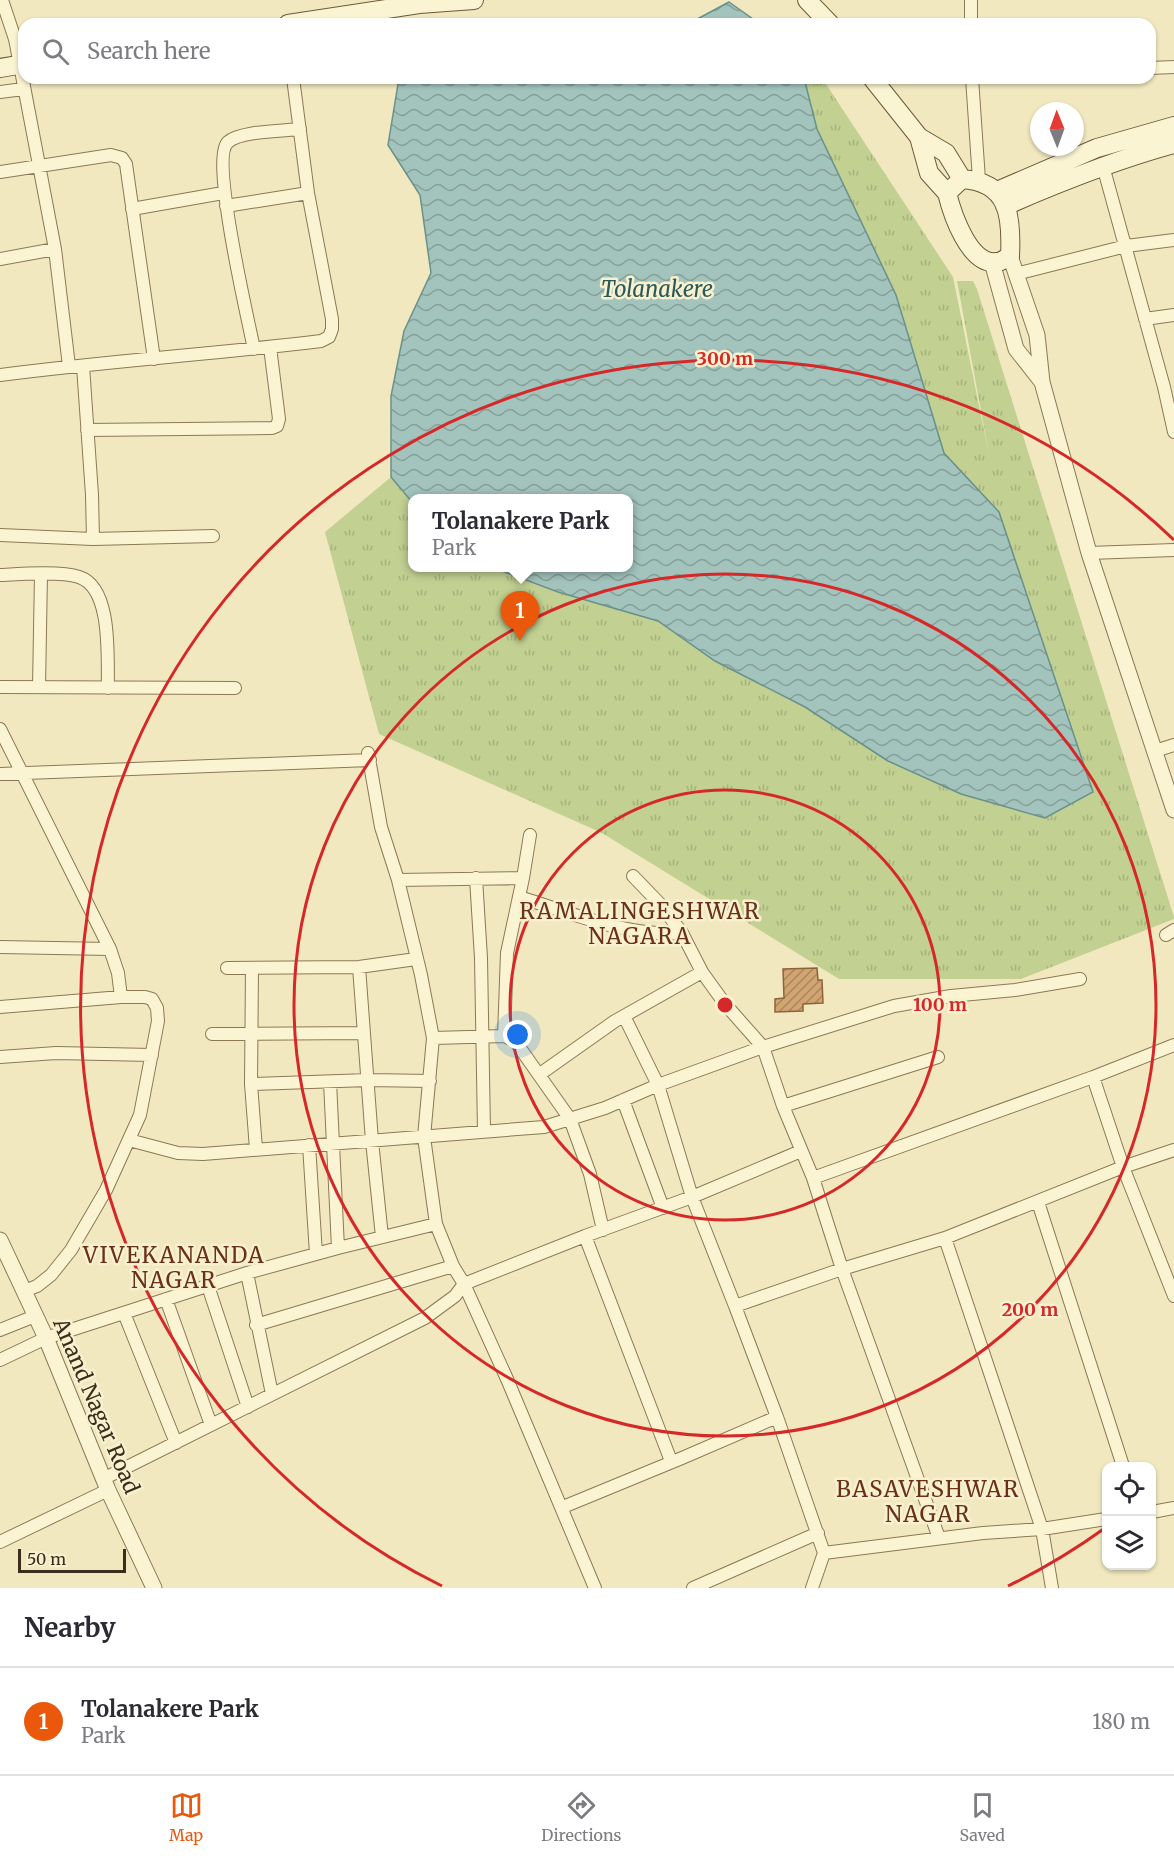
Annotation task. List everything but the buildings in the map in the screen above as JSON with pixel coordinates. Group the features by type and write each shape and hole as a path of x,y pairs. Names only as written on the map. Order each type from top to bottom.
{"main road":[{"path":"311,18 352,7 474,0"},
{"path":"807,0 824,18"},
{"path":"0,68 18,65"},
{"path":"877,84 919,137 946,153 970,180 1001,198 1011,230 1010,256 998,262 985,261 962,236 947,193 929,173 919,137"},
{"path":"1001,198 1096,148 1174,126"},
{"path":"1001,198 1174,144"},
{"path":"947,193 970,180"}],"street":[{"path":"2,0 18,52"},
{"path":"971,0 971,18"},
{"path":"1156,68 1174,67"},
{"path":"23,84 55,249 69,366"},
{"path":"0,375 69,366 254,349 321,341 329,337 332,330 308,193 294,84"},
{"path":"970,180 972,84"},
{"path":"0,92 23,89"},
{"path":"254,349 225,199 223,148 238,136 300,129"},
{"path":"0,172 111,154 122,158 126,164 154,359"},
{"path":"1103,166 1145,319 1169,386 1174,432"},
{"path":"132,209 308,193"},
{"path":"1016,274 1126,246 1174,240"},
{"path":"0,259 55,249"},
{"path":"1010,256 1037,335 1042,382 1089,553 1174,810"},
{"path":"992,262 1016,349 1042,382"},
{"path":"1145,319 1174,315"},
{"path":"87,430 272,428 277,426 279,419 270,347"},
{"path":"83,366 93,539"},
{"path":"0,531 93,539 213,536"},
{"path":"1089,553 1174,550"},
{"path":"39,687 41,574"},
{"path":"0,575 78,576 91,583 105,614 108,688"},
{"path":"0,687 235,688"},
{"path":"0,729 110,949 118,973 121,997"},
{"path":"1155,751 1174,745"},
{"path":"0,774 369,756 381,827 398,880 433,1038 424,1137 436,1224 563,1507 596,1588"},
{"path":"504,1036 507,953 530,835"},
{"path":"633,876 660,904 682,933 702,972 725,1004 763,1047 783,1106 813,1178 842,1269 939,1538"},
{"path":"476,878 483,1036 484,1131"},
{"path":"398,880 523,878"},
{"path":"519,897 613,926 662,935 682,933"},
{"path":"0,946 110,949"},
{"path":"227,968 359,967 416,959"},
{"path":"359,967 372,1141 382,1237"},
{"path":"252,968 251,1084 256,1149"},
{"path":"540,1074 624,1016 702,972"},
{"path":"129,1140 178,1153 202,1154 544,1127 763,1047 894,1006 1080,979"},
{"path":"0,1007 145,997 152,999 158,1008 158,1021 140,1115 106,1190 71,1250 51,1275 37,1286 24,1291"},
{"path":"624,1016 658,1085 692,1197 777,1417 818,1533 824,1553 812,1588"},
{"path":"212,1034 364,1033"},
{"path":"433,1038 504,1036 514,1041 540,1074 570,1119 590,1174 603,1230"},
{"path":"813,1178 1093,1077 1174,1045"},
{"path":"0,1057 56,1053 152,1054"},
{"path":"783,1106 938,1057"},
{"path":"1093,1077 1123,1167 1174,1296"},
{"path":"251,1084 368,1080 430,1081"},
{"path":"330,1082 338,1248"},
{"path":"623,1100 663,1208"},
{"path":"309,1145 316,1254"},
{"path":"735,1306 842,1269 945,1238 1123,1167 1174,1150"},
{"path":"0,1542 176,1443 425,1318 455,1296 464,1284 692,1197 801,1151"},
{"path":"1038,1202 1121,1462"},
{"path":"0,1360 46,1338 166,1299 316,1254 436,1224"},
{"path":"585,1236 671,1461"},
{"path":"945,1238 1042,1529 1052,1588"},
{"name":"Anand Nagar Road","path":"2,1248 46,1338 105,1484 154,1588"},
{"path":"256,1324 453,1266"},
{"path":"247,1274 272,1394"},
{"path":"208,1286 248,1407"},
{"path":"166,1299 211,1425"},
{"path":"124,1313 176,1443"},
{"path":"0,1330 35,1316"},
{"path":"563,1507 777,1417"},
{"path":"1156,1511 1174,1508"},
{"path":"824,1553 939,1538 1042,1529 1102,1520"},
{"path":"693,1588 818,1533"}],"green space":[{"path":"806,84 826,84 953,277 990,460 957,281 973,281 977,289 1174,917 1174,919 1021,979 839,979 602,833 379,734 325,532 391,477 408,497 408,572 505,572 558,592 658,621 715,661 805,707 888,761 961,794 1045,818 999,512 944,453 896,295 817,129"}],"water":[{"path":"729,2 752,18 699,18"},
{"name":"Tolanakere","path":"398,84 806,84 817,129 896,295 944,453 999,512 1093,792 1045,818 961,794 888,761 805,707 715,661 658,621 558,592 505,572 633,572 633,494 408,494 408,497 391,477 391,396 404,331 431,273 420,195 388,145"}],"place":[{"name":"Tolanakere Park","path":"520,641"}],"district":[{"name":"RAMALINGESHWAR NAGARA","path":"640,924"},
{"name":"VIVEKANANDA NAGAR","path":"174,1268"},
{"name":"BASAVESHWAR NAGAR","path":"928,1502"}]}
